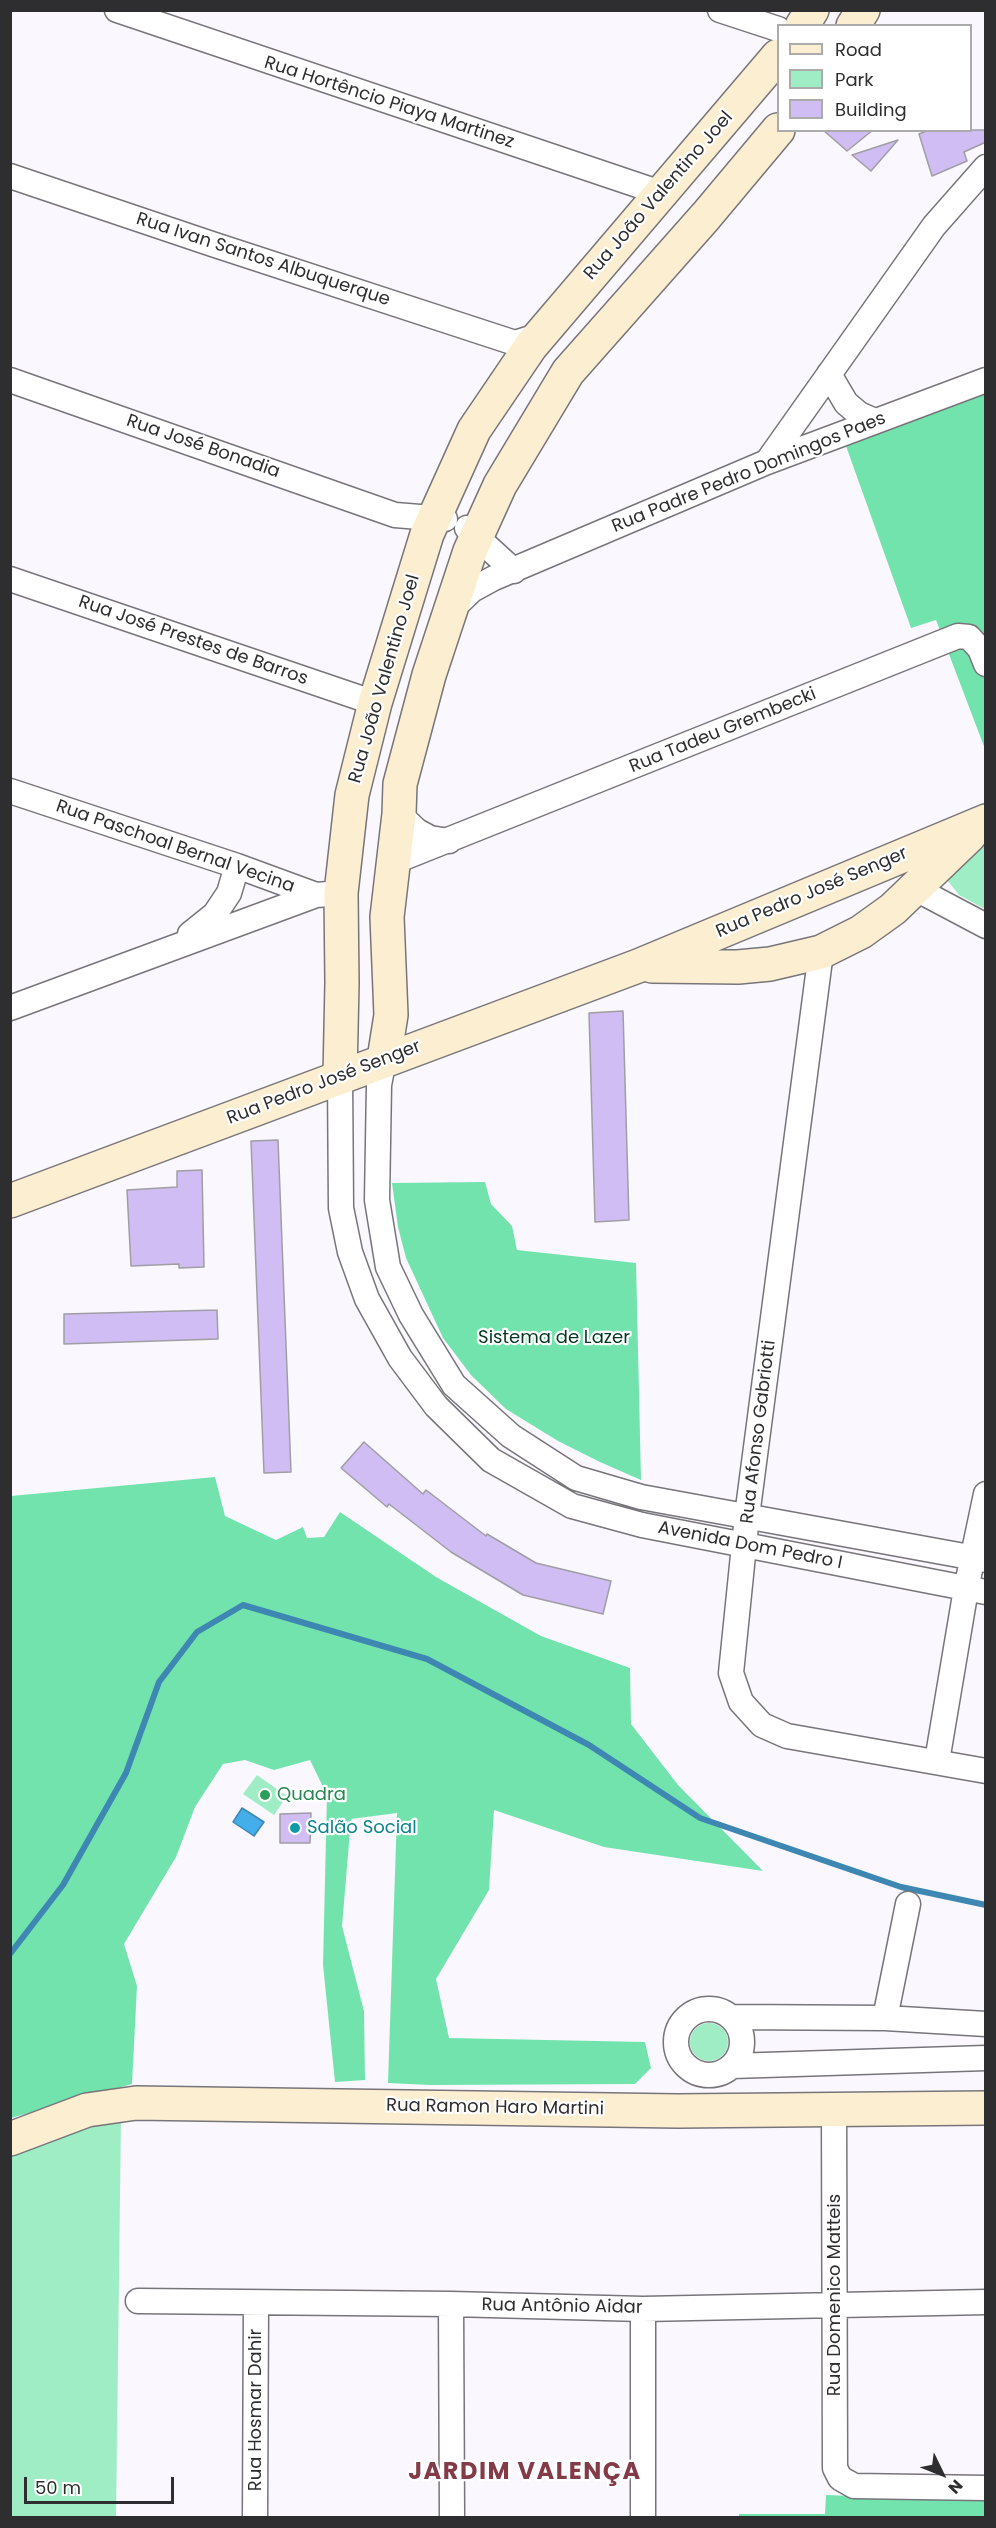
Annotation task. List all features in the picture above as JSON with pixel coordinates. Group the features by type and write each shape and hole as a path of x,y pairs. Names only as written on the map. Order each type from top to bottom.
{"street":[{"name":"Rua Hortêncio Piaya Martinez","path":"117,10 661,193"},
{"path":"720,10 777,29"},
{"path":"803,24 812,10"},
{"path":"854,24 863,10"},
{"name":"Rua João Valentino Joel","path":"340,1076 342,1021 328,894 375,703 449,542 474,430 533,347 777,57"},
{"name":"Rua João Valentino Joel","path":"384,1059 392,1015 387,917 399,814 400,784 429,675 449,611 449,542 500,485 571,368 706,216 777,131"},
{"path":"767,462 934,226 986,167"},
{"name":"Rua Ivan Santos Albuquerque","path":"10,176 212,244 533,347"},
{"path":"533,347 545,376 557,377 571,368"},
{"path":"829,374 846,403 859,414 875,421"},
{"name":"Rua José Bonadia","path":"10,380 395,515 449,542"},
{"name":"Rua Padre Pedro Domingos Paes","path":"449,611 483,583 767,462 986,380"},
{"name":"Rua Padre Pedro Domingos Paes","path":"449,542 514,571"},
{"name":"Rua José Prestes de Barros","path":"10,579 375,703"},
{"name":"Rua Tadeu Grembecki","path":"393,862 958,636 969,637 980,650 986,664"},
{"name":"Rua Paschoal Bernal Vecina","path":"10,791 328,894"},
{"path":"399,814 417,831 430,838 449,841"},
{"name":"Rua Pedro José Senger","path":"10,1201 384,1059 638,966 736,925 879,871 986,823"},
{"name":"Rua Pedro José Senger","path":"638,966 738,967 770,964 821,952 861,932 904,899 956,847 986,823"},
{"path":"157,953 195,931 216,914 229,893 237,866"},
{"path":"879,871 892,884 894,894 986,926"},
{"path":"10,1008 157,953 328,894"},
{"path":"736,925 729,930 724,943 726,954 738,967"},
{"name":"Rua Afonso Gabriotti","path":"821,952 747,1516 731,1673 741,1702 762,1725 787,1736 986,1771"},
{"path":"342,1021 357,1037 365,1039 381,1033 392,1015 415,1034 435,1040"},
{"name":"Avenida Dom Pedro I","path":"384,1059 379,1085 377,1200 388,1267 411,1315 454,1385 511,1436 576,1478 641,1497 979,1558"},
{"name":"Avenida Dom Pedro I","path":"340,1076 341,1208 350,1252 377,1320 400,1358 436,1407 491,1460 572,1506 642,1525 976,1590"},
{"path":"938,1761 976,1590 986,1494"},
{"path":"885,2018 908,1904"},
{"path":"731,2017 738,2026 742,2046 739,2057 732,2066 713,2075 692,2070 678,2053 677,2042 684,2022 692,2015 712,2010 731,2017 885,2018 986,2024"},
{"path":"732,2066 986,2058"},
{"name":"Rua Ramon Haro Martini","path":"10,2139 87,2109 136,2103 678,2111 986,2108"},
{"name":"Rua Domenico Matteis","path":"834,2110 835,2468 840,2478 854,2486 986,2487"},
{"name":"Rua Antônio Aidar","path":"138,2301 451,2304 643,2309 986,2302"},
{"name":"Rua Hosmar Dahir","path":"255,2517 256,2303"},
{"path":"451,2304 452,2517"},
{"path":"643,2309 644,2517"}],"green space":[{"path":"985,394 985,749 936,620 911,628 846,446"},
{"path":"985,842 985,909 959,895 948,881 953,866"},
{"name":"Sistema de Lazer","path":"485,1182 491,1204 512,1226 517,1250 636,1263 641,1480 558,1441 506,1409 471,1375 443,1338 406,1258 398,1227 392,1183"},
{"path":"215,1477 225,1516 276,1540 303,1527 307,1538 324,1537 340,1512 436,1577 541,1636 630,1668 631,1724 678,1785 763,1871 604,1847 494,1810 489,1890 436,1979 449,2038 645,2042 651,2068 635,2084 430,2085 388,2083 397,1813 351,1819 342,1926 364,2011 365,2080 335,2082 323,1965 327,1795 310,1760 274,1770 245,1760 223,1764 195,1807 176,1857 124,1944 137,1986 132,2084 11,2118 11,1496"},
{"name":"Quadra","path":"257,1775 287,1796 274,1815 243,1794"},
{"path":"709,2023 723,2028 728,2042 723,2056 709,2061 695,2056 690,2042 695,2028"},
{"path":"121,2116 116,2517 11,2517 10,2157 20,2150"},
{"path":"826,2495 985,2501 985,2517 739,2518 739,2514 825,2514"}],"water":[{"path":"242,1808 264,1822 254,1836 233,1822"}],"building":[{"path":"986,130 986,142 964,152 967,161 932,176 919,134"},
{"path":"825,132 871,132 847,151"},
{"path":"898,140 871,171 852,155"},
{"path":"623,1011 629,1220 595,1222 589,1013"},
{"path":"278,1140 291,1472 264,1473 251,1141"},
{"path":"202,1170 204,1267 179,1268 179,1264 131,1266 127,1190 177,1187 177,1171"},
{"path":"217,1310 218,1339 64,1344 64,1314"},
{"path":"364,1442 423,1494 426,1490 486,1536 487,1534 536,1563 611,1581 603,1614 523,1595 451,1552 389,1504 387,1507 341,1468"},
{"name":"Salão Social","path":"311,1813 310,1843 280,1843 280,1814"}],"waterway":[{"path":"10,1954 63,1885 126,1773 159,1682 197,1632 243,1605 427,1659 589,1745 700,1818 901,1887 986,1905"}],"place":[{"name":"Quadra","path":"265,1795"},
{"name":"Salão Social","path":"295,1828"}],"district":[{"name":"JARDIM VALENÇA","path":"525,2473"}]}
